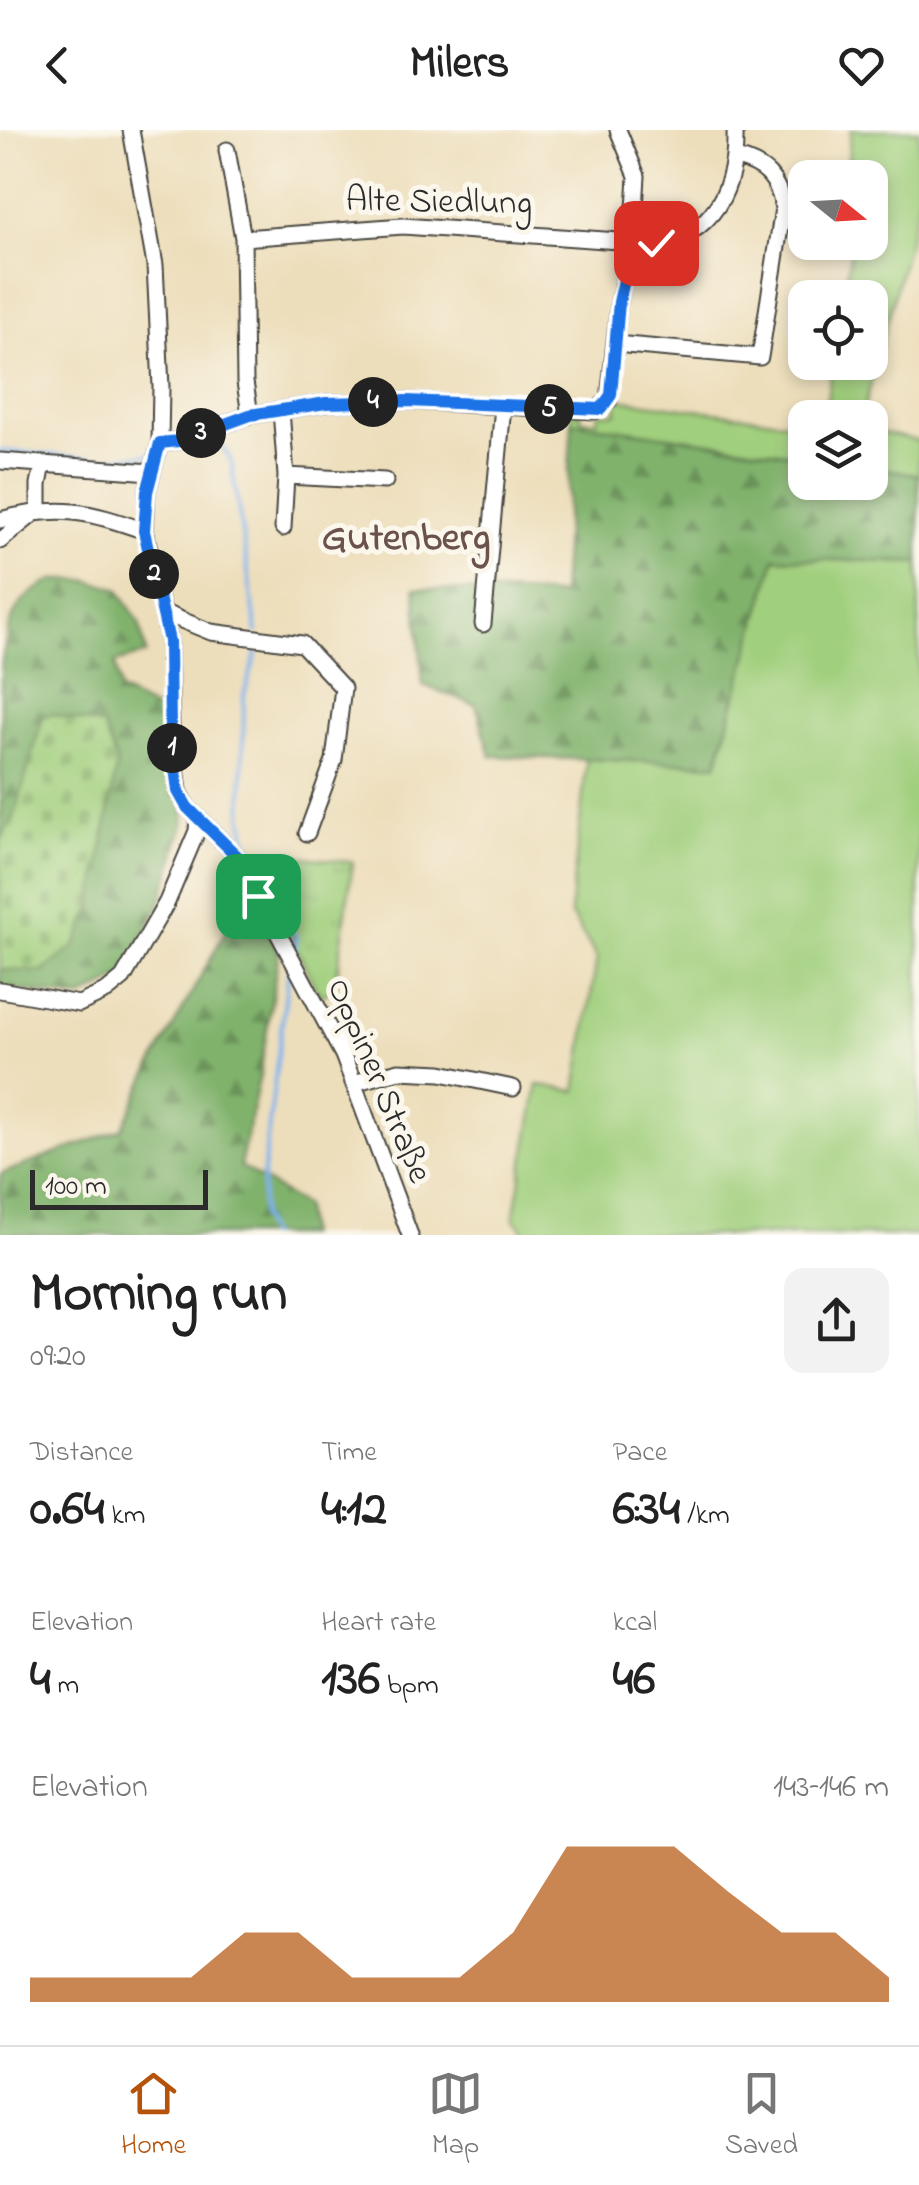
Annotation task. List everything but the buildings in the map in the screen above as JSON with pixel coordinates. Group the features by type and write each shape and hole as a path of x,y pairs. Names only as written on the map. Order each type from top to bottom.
{"street":[{"path":"0,990 78,1004 107,991 123,978 168,902 196,830 192,812 178,791 169,641 144,531 162,387 155,265 132,130"},
{"path":"0,461 43,464 156,458 179,441 250,415 326,403 407,401 595,411 611,395 619,302 633,242 637,176 618,130"},
{"path":"615,344 760,356 783,208 780,190 769,171 755,162 736,158 735,130"},
{"path":"226,150 244,238 245,382 250,415"},
{"name":"Alte Siedlung","path":"244,238 402,226 656,243 705,221 730,184 736,158"},
{"path":"483,624 503,406"},
{"path":"281,410 286,476 284,528"},
{"path":"0,541 39,510 43,464"},
{"path":"286,476 385,481"},
{"path":"0,520 39,510 90,512 144,531"},
{"path":"164,613 211,632 302,644 343,688 334,760 308,833"},
{"name":"Oppiner Straße","path":"192,812 237,856 343,1055 410,1235"},
{"path":"353,1083 399,1071 440,1073 513,1088"}],"green space":[{"path":"851,130 919,130 919,202 888,319 888,280 846,280 849,260 888,260 888,160 848,159"},
{"path":"830,380 872,380 867,400 827,400"},
{"path":"617,399 788,422 788,454 572,422 572,412 581,412 581,420 597,421 598,413 616,413"},
{"path":"572,422 788,454 788,500 888,500 888,469 919,475 919,563 775,558 717,764 491,756 476,705 423,685 415,588 561,595"},
{"path":"888,434 919,441 919,475 888,469"},
{"path":"775,557 919,563 919,1235 527,1235 514,1218 538,1085 576,1091 597,958 570,913 587,758 717,764"},
{"path":"53,580 85,580 117,588 139,622 146,654 115,663 120,691 164,714 167,771 185,808 161,902 123,977 80,999 0,987 1,667 14,614 28,596"},
{"path":"52,714 103,726 117,763 92,908 75,946 42,972 0,969 0,841 15,815 43,716"},
{"path":"244,851 353,862 335,990 319,996 284,921"},
{"path":"248,890 279,951 260,1075 240,1166 304,1206 307,1235 0,1235 0,1174 122,1129"}],"waterway":[{"path":"205,438 221,445 231,460 257,632"},
{"path":"0,451 105,459 154,454"},
{"path":"259,645 244,695 242,816 250,855 296,937 296,948"},
{"path":"268,1235 261,1216 263,1173 289,968"}],"district":[{"name":"Gutenberg","path":"406,539"}],"route":[{"path":"258,896 237,856 187,807 178,791 170,730 169,641 144,531 147,492 160,443 179,441 250,415 326,403 407,401 601,409 611,395 619,302 633,242 656,243"}]}
